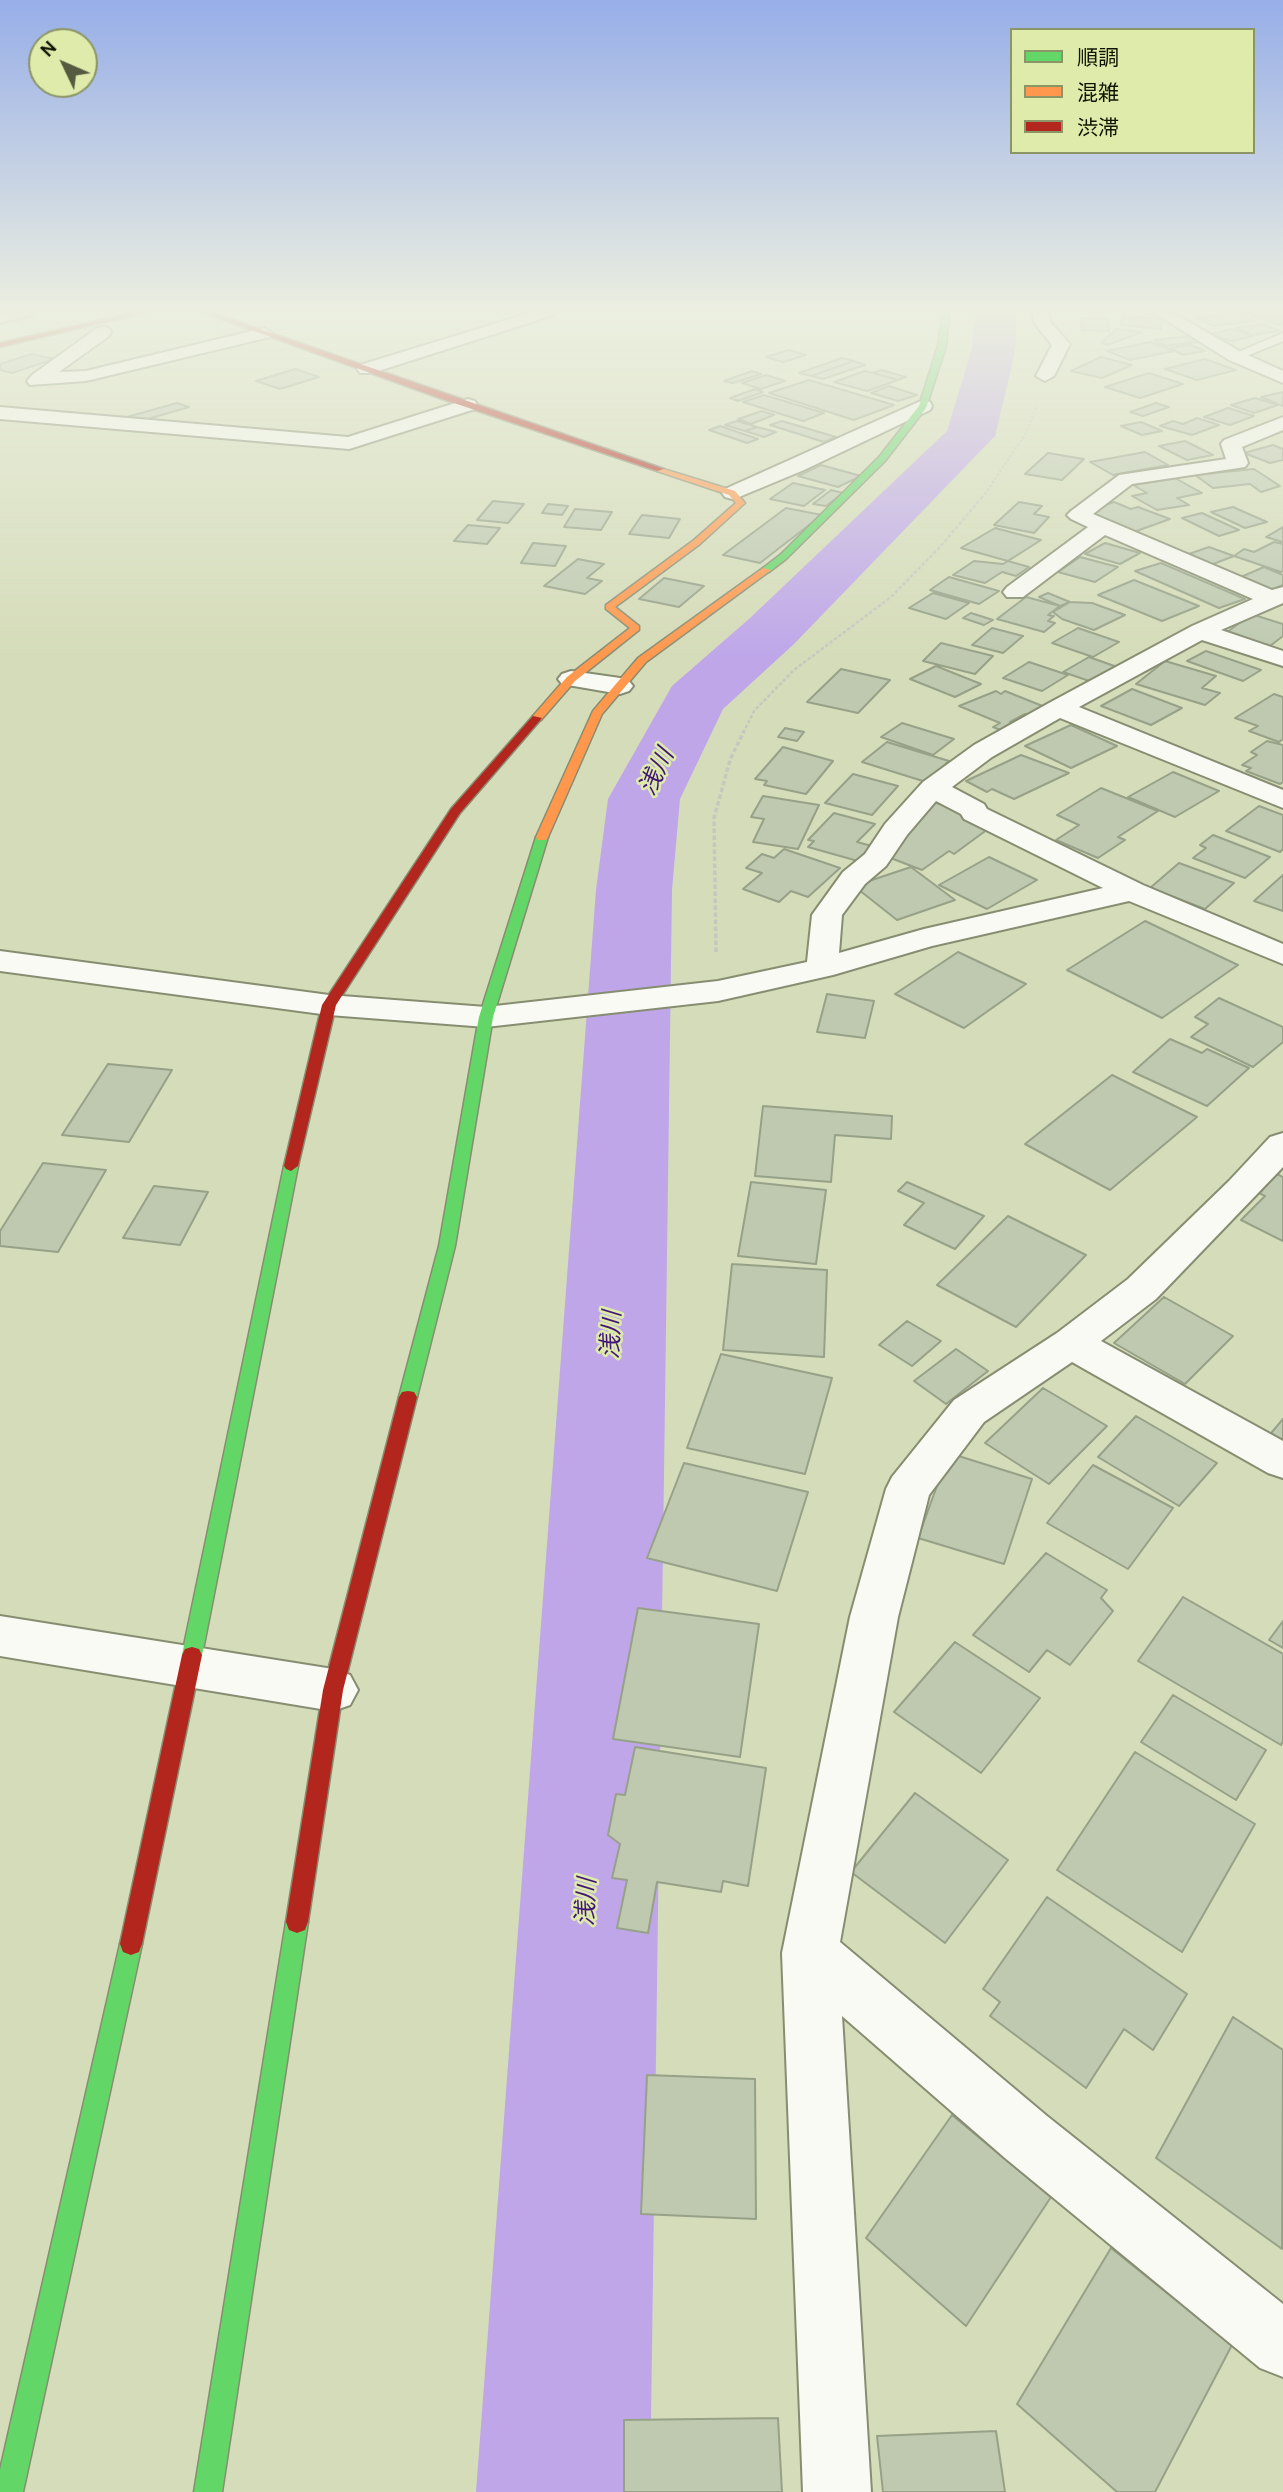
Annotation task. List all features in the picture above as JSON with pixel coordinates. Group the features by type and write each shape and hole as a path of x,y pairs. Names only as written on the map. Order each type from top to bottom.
{"street":[{"path":"223,428 349,443 394,428"},
{"path":"9,2492 162,1806 278,1221 329,1005 455,811 571,679 636,628 609,607 697,542 741,503 732,493 540,428"},
{"path":"732,493 797,467 877,428"},
{"path":"208,2492 333,1690 447,1246 486,1017 546,824 597,713 642,660 783,557 882,459 906,428"},
{"path":"1270,428 1231,444 1238,463 1126,479 1078,515 1276,596"},
{"path":"1014,593 1103,526"},
{"path":"822,968 827,915 854,878 876,860 895,830 933,788 983,751 1058,708 1200,631 1276,596"},
{"path":"1200,631 1283,659"},
{"path":"571,679 620,686"},
{"path":"1058,708 1283,800"},
{"path":"933,788 974,810 974,813 1132,891 1283,955"},
{"path":"0,961 329,1005 486,1017 718,991 822,968 924,938 1132,891"},
{"path":"837,2492 810,1953 874,1617 908,1489 969,1411 1071,1343 1142,1289 1242,1190 1283,1145"},
{"path":"1071,1343 1283,1461"},
{"path":"0,1636 333,1690"},
{"path":"810,1953 1026,2137 1283,2344"}],"path":[{"path":"718,991 713,887 714,818 730,760 754,711 794,670 891,597 940,547 991,487 1027,428"}],"building":[{"path":"727,428 758,439 747,443 709,430"},
{"path":"762,428 776,432 764,437 745,431"},
{"path":"780,428 807,428 836,437 824,442"},
{"path":"1126,428 1156,428 1162,431 1142,435"},
{"path":"1168,428 1210,428 1192,435"},
{"path":"1185,441 1213,455 1187,460 1159,446"},
{"path":"1273,445 1283,449 1283,460 1270,463 1244,453"},
{"path":"1145,452 1168,465 1113,475 1090,462"},
{"path":"1048,453 1084,459 1062,480 1025,474"},
{"path":"821,465 861,476 838,487 798,476"},
{"path":"1254,469 1280,486 1261,492 1250,484 1213,488 1195,475"},
{"path":"1175,478 1202,493 1177,498 1189,505 1157,510 1132,496 1147,493 1133,485"},
{"path":"793,483 825,490 804,506 770,499"},
{"path":"831,490 843,493 826,506 813,504"},
{"path":"493,501 524,504 508,523 477,520"},
{"path":"1019,502 1042,506 1034,514 1049,517 1034,533 994,525"},
{"path":"1114,502 1131,509 1138,507 1170,519 1131,533 1082,513"},
{"path":"548,504 568,506 562,515 542,513"},
{"path":"1233,507 1267,522 1245,528 1211,512"},
{"path":"786,508 822,515 760,563 723,555"},
{"path":"575,509 612,512 601,530 564,527"},
{"path":"1202,513 1239,530 1219,536 1182,518"},
{"path":"642,515 680,519 669,538 629,534"},
{"path":"468,525 500,528 487,544 454,541"},
{"path":"1283,527 1283,542 1266,537"},
{"path":"995,528 1041,540 1008,561 961,548"},
{"path":"1274,542 1283,544 1281,572 1234,556 1244,549 1254,552"},
{"path":"533,543 566,546 555,566 521,563"},
{"path":"1105,543 1140,553 1120,564 1085,554"},
{"path":"1209,547 1234,556 1208,566 1183,556"},
{"path":"1080,557 1118,567 1095,582 1058,572"},
{"path":"578,559 604,564 587,578 602,581 585,594 544,586"},
{"path":"974,561 1003,564 1008,561 1029,567 1016,576 1002,572 985,583 953,575"},
{"path":"1161,563 1245,599 1219,608 1135,571"},
{"path":"1264,567 1283,575 1283,585 1267,592 1234,580"},
{"path":"949,577 999,591 979,604 930,590"},
{"path":"664,578 704,586 679,607 639,599"},
{"path":"1134,580 1199,606 1162,621 1098,595"},
{"path":"933,593 969,603 946,619 909,608"},
{"path":"1048,593 1070,602 1060,606 1039,597"},
{"path":"1026,597 1060,606 1048,615 1054,616 1048,621 1055,623 1044,632 997,619"},
{"path":"1070,602 1092,603 1125,615 1094,630 1062,619 1053,612"},
{"path":"971,613 993,620 984,625 963,618"},
{"path":"1251,614 1283,624 1283,636 1270,646 1226,633"},
{"path":"992,628 1023,636 1003,653 972,645"},
{"path":"1078,628 1119,642 1093,657 1052,643"},
{"path":"941,643 993,656 975,674 923,661"},
{"path":"1206,651 1261,670 1243,681 1187,661"},
{"path":"1089,657 1120,668 1095,683 1063,672"},
{"path":"1165,661 1216,676 1202,688 1220,693 1205,705 1136,684"},
{"path":"1029,662 1068,675 1042,691 1003,678"},
{"path":"936,666 981,684 955,697 910,679"},
{"path":"841,669 890,680 858,713 807,702"},
{"path":"1132,689 1182,708 1151,725 1101,706"},
{"path":"996,691 1001,694 1005,691 1050,709 1034,718 1025,714 1010,722 1019,726 1008,733 993,727 1000,723 959,706"},
{"path":"1274,694 1283,697 1283,739 1279,742 1249,731 1258,726 1235,718"},
{"path":"902,723 954,739 933,755 881,737"},
{"path":"1071,725 1117,746 1071,768 1025,746"},
{"path":"785,728 804,732 797,741 778,737"},
{"path":"1267,741 1283,745 1283,782 1280,784 1246,771 1251,768 1242,765 1257,755 1251,752"},
{"path":"887,742 949,761 926,782 862,762"},
{"path":"783,747 833,761 806,794 764,785 767,781 755,779"},
{"path":"1021,755 1069,773 1014,799 992,789 987,792 966,781"},
{"path":"1173,772 1219,791 1175,817 1128,797"},
{"path":"853,774 898,786 872,815 825,803"},
{"path":"1101,788 1158,811 1118,837 1125,840 1098,858 1056,840 1079,825 1057,815"},
{"path":"763,796 819,805 798,849 753,842 764,819 751,817"},
{"path":"934,802 974,816 967,821 988,829 954,854 949,851 922,870 880,854"},
{"path":"1259,806 1283,815 1283,849 1280,852 1226,831"},
{"path":"834,813 875,824 857,842 879,848 865,863 808,847 814,841 808,840"},
{"path":"1213,835 1270,857 1245,878 1193,858 1206,848 1200,845"},
{"path":"784,849 840,868 808,897 791,891 779,902 743,889 762,873 746,868 762,854 774,858"},
{"path":"989,857 1037,880 987,909 939,885"},
{"path":"1179,863 1234,883 1205,909 1150,888"},
{"path":"911,867 955,900 897,920 854,886"},
{"path":"1283,875 1283,911 1254,901"},
{"path":"1145,921 1238,965 1162,1018 1067,970"},
{"path":"958,952 1026,984 964,1028 895,994"},
{"path":"827,994 874,1001 865,1038 817,1032"},
{"path":"1219,998 1283,1027 1283,1042 1253,1067 1191,1037 1208,1024 1195,1017"},
{"path":"1170,1039 1202,1053 1207,1049 1249,1068 1207,1106 1133,1072"},
{"path":"108,1064 172,1070 129,1142 62,1135"},
{"path":"1112,1075 1197,1117 1110,1190 1025,1144"},
{"path":"763,1106 892,1116 891,1139 835,1135 831,1182 755,1176"},
{"path":"43,1163 106,1170 58,1252 0,1246 0,1231"},
{"path":"1271,1171 1283,1177 1283,1241 1241,1220 1265,1196 1253,1190"},
{"path":"751,1182 826,1190 816,1264 738,1256"},
{"path":"907,1182 984,1216 955,1249 904,1225 924,1203 898,1191"},
{"path":"154,1186 208,1192 180,1245 123,1238"},
{"path":"1008,1216 1086,1255 1016,1327 937,1285"},
{"path":"732,1264 827,1270 824,1357 723,1350"},
{"path":"1164,1297 1233,1336 1185,1384 1114,1343"},
{"path":"907,1321 941,1341 912,1366 879,1345"},
{"path":"956,1349 988,1371 946,1404 914,1381"},
{"path":"721,1354 832,1378 805,1474 687,1448"},
{"path":"1043,1388 1107,1426 1049,1484 985,1443"},
{"path":"1136,1416 1217,1463 1179,1506 1098,1457"},
{"path":"1283,1419 1283,1447 1267,1438"},
{"path":"949,1453 1032,1479 1004,1564 918,1538"},
{"path":"684,1463 808,1492 777,1591 647,1558"},
{"path":"1093,1465 1173,1508 1128,1569 1047,1523"},
{"path":"1046,1553 1107,1590 1101,1598 1113,1611 1070,1665 1047,1650 1029,1672 973,1635"},
{"path":"1183,1597 1283,1654 1281,1745 1138,1661"},
{"path":"638,1608 759,1624 740,1757 613,1739"},
{"path":"1283,1621 1283,1648 1269,1640"},
{"path":"955,1642 1040,1698 981,1773 894,1712"},
{"path":"1173,1695 1266,1750 1236,1800 1141,1742"},
{"path":"635,1747 766,1768 748,1886 723,1881 721,1892 657,1882 648,1933 617,1928 627,1880 612,1878 620,1844 608,1835 616,1794 625,1795"},
{"path":"1135,1752 1255,1824 1182,1952 1057,1870"},
{"path":"915,1793 1008,1860 945,1943 851,1872"},
{"path":"1047,1897 1187,1994 1153,2050 1124,2029 1086,2088 990,2016 1000,2002 983,1989"},
{"path":"1233,2017 1283,2050 1282,2249 1156,2158"},
{"path":"647,2075 755,2079 756,2219 641,2214"},
{"path":"952,2115 1051,2197 966,2326 866,2238"},
{"path":"1111,2248 1232,2345 1155,2492 1117,2492 1017,2404"},
{"path":"778,2418 782,2492 624,2492 624,2420"},
{"path":"996,2431 1005,2492 883,2492 877,2436"}],"waterway":[{"name":"浅川","path":"563,2492 634,890 644,799 695,700 772,631 970,436 972,428"}],"traffic: fast":[{"path":"766,570 783,557 882,459 906,428"},
{"path":"408,1397 447,1246 486,1017 542,837"},
{"path":"192,1655 291,1166"},
{"path":"208,2492 297,1922"},
{"path":"9,2492 131,1944"}],"traffic: slow":[{"path":"537,718 571,679 636,628 609,607 697,542 741,503 732,493 660,469"},
{"path":"542,837 597,713 642,660 766,570"}],"traffic: jam":[{"path":"538,428 660,469"},
{"path":"291,1166 329,1005 455,811 537,718"},
{"path":"297,1922 333,1690 408,1397"},
{"path":"131,1944 192,1655"}]}
